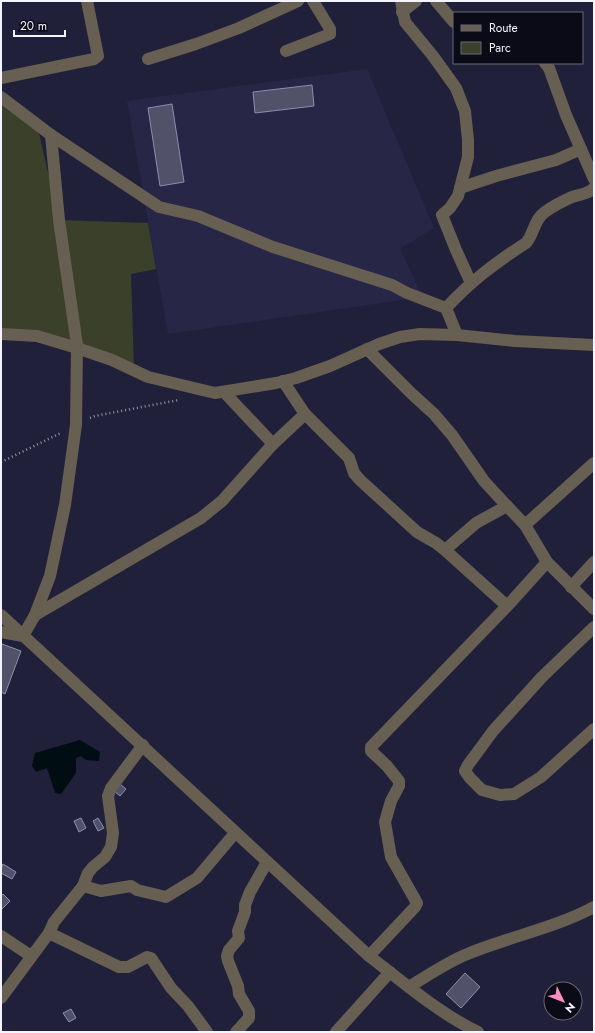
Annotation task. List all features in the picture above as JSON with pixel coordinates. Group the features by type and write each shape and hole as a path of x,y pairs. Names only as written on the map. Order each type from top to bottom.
{"street":[{"path":"1,78 94,59 98,56 87,1"},
{"path":"148,58 196,44 239,28 298,1"},
{"path":"286,51 330,34 330,29 313,1"},
{"path":"416,1 402,6 405,22 456,88 465,111 468,157 458,196 450,208 442,215 442,218 448,228 471,283"},
{"path":"436,1 453,21"},
{"path":"546,64 550,68 566,115 594,179"},
{"path":"1,97 52,135 159,207 198,216 273,247 392,286 446,308 457,335"},
{"path":"23,636 35,615 50,576 65,505 76,425 77,348 59,220 52,135"},
{"path":"460,188 556,160 581,149"},
{"path":"446,308 484,272 526,243 531,238 539,218 543,213 574,196 587,193 594,188"},
{"path":"1,334 37,336 112,360 148,377 215,393 283,381 330,366 367,349 400,337 420,334 457,335 515,341 594,345"},
{"path":"367,349 434,414 452,435 484,481 525,525 546,562 594,608"},
{"path":"283,381 305,414 346,454 349,458 354,473 360,480 417,532 445,550 507,606"},
{"path":"224,392 273,444"},
{"path":"35,615 200,518 222,502 273,444 305,414"},
{"path":"525,525 594,463"},
{"path":"445,550 476,523 507,506"},
{"path":"370,956 417,903 391,857 385,822 391,801 399,786 399,781 371,751 371,747 507,606 546,562"},
{"path":"571,587 594,562"},
{"path":"1,615 143,745 235,833 370,956 409,987 464,1025 478,1032"},
{"path":"594,627 542,677 493,731 468,765 466,771 470,778 482,790 500,795 514,794 541,777 594,729"},
{"path":"1,632 23,636"},
{"path":"1,998 49,933 54,922 83,886 88,873 105,857 111,847 113,833 108,796 111,788 143,745"},
{"path":"83,886 101,891 131,886 137,890 166,897 198,878 235,833"},
{"path":"236,1032 250,1018 249,1011 239,994 238,986 227,956 229,950 238,938 238,931 250,892 267,862"},
{"path":"409,987 464,955 530,931 558,924 594,907"},
{"path":"49,933 119,967 128,967 146,957 151,958 171,988 188,1006 207,1032"},
{"path":"1,936 31,956"},
{"path":"336,1032 390,972"}],"path":[{"path":"1,462 95,416 185,399"}],"shaded area":[{"path":"367,69 434,228 400,249 423,297 168,334 127,101"},
{"path":"80,740 100,752 99,761 86,760 81,756 76,758 76,773 61,794 55,793 47,768 36,772 32,766 35,753"}],"green space":[{"path":"1,95 35,116 59,220 148,223 156,269 131,274 134,368 1,331"}],"building":[{"path":"312,85 314,106 255,113 253,92"},
{"path":"172,104 184,182 160,186 148,108"},
{"path":"2,644 21,651 5,694 1,692"},
{"path":"120,784 126,789 120,796 114,791"},
{"path":"81,818 86,828 79,832 74,821"},
{"path":"98,818 104,828 98,831 93,821"},
{"path":"3,864 16,872 12,879 1,873"},
{"path":"3,894 10,901 1,910 1,896"},
{"path":"465,973 480,987 461,1008 446,994"},
{"path":"71,1009 76,1018 69,1022 63,1013"}]}
